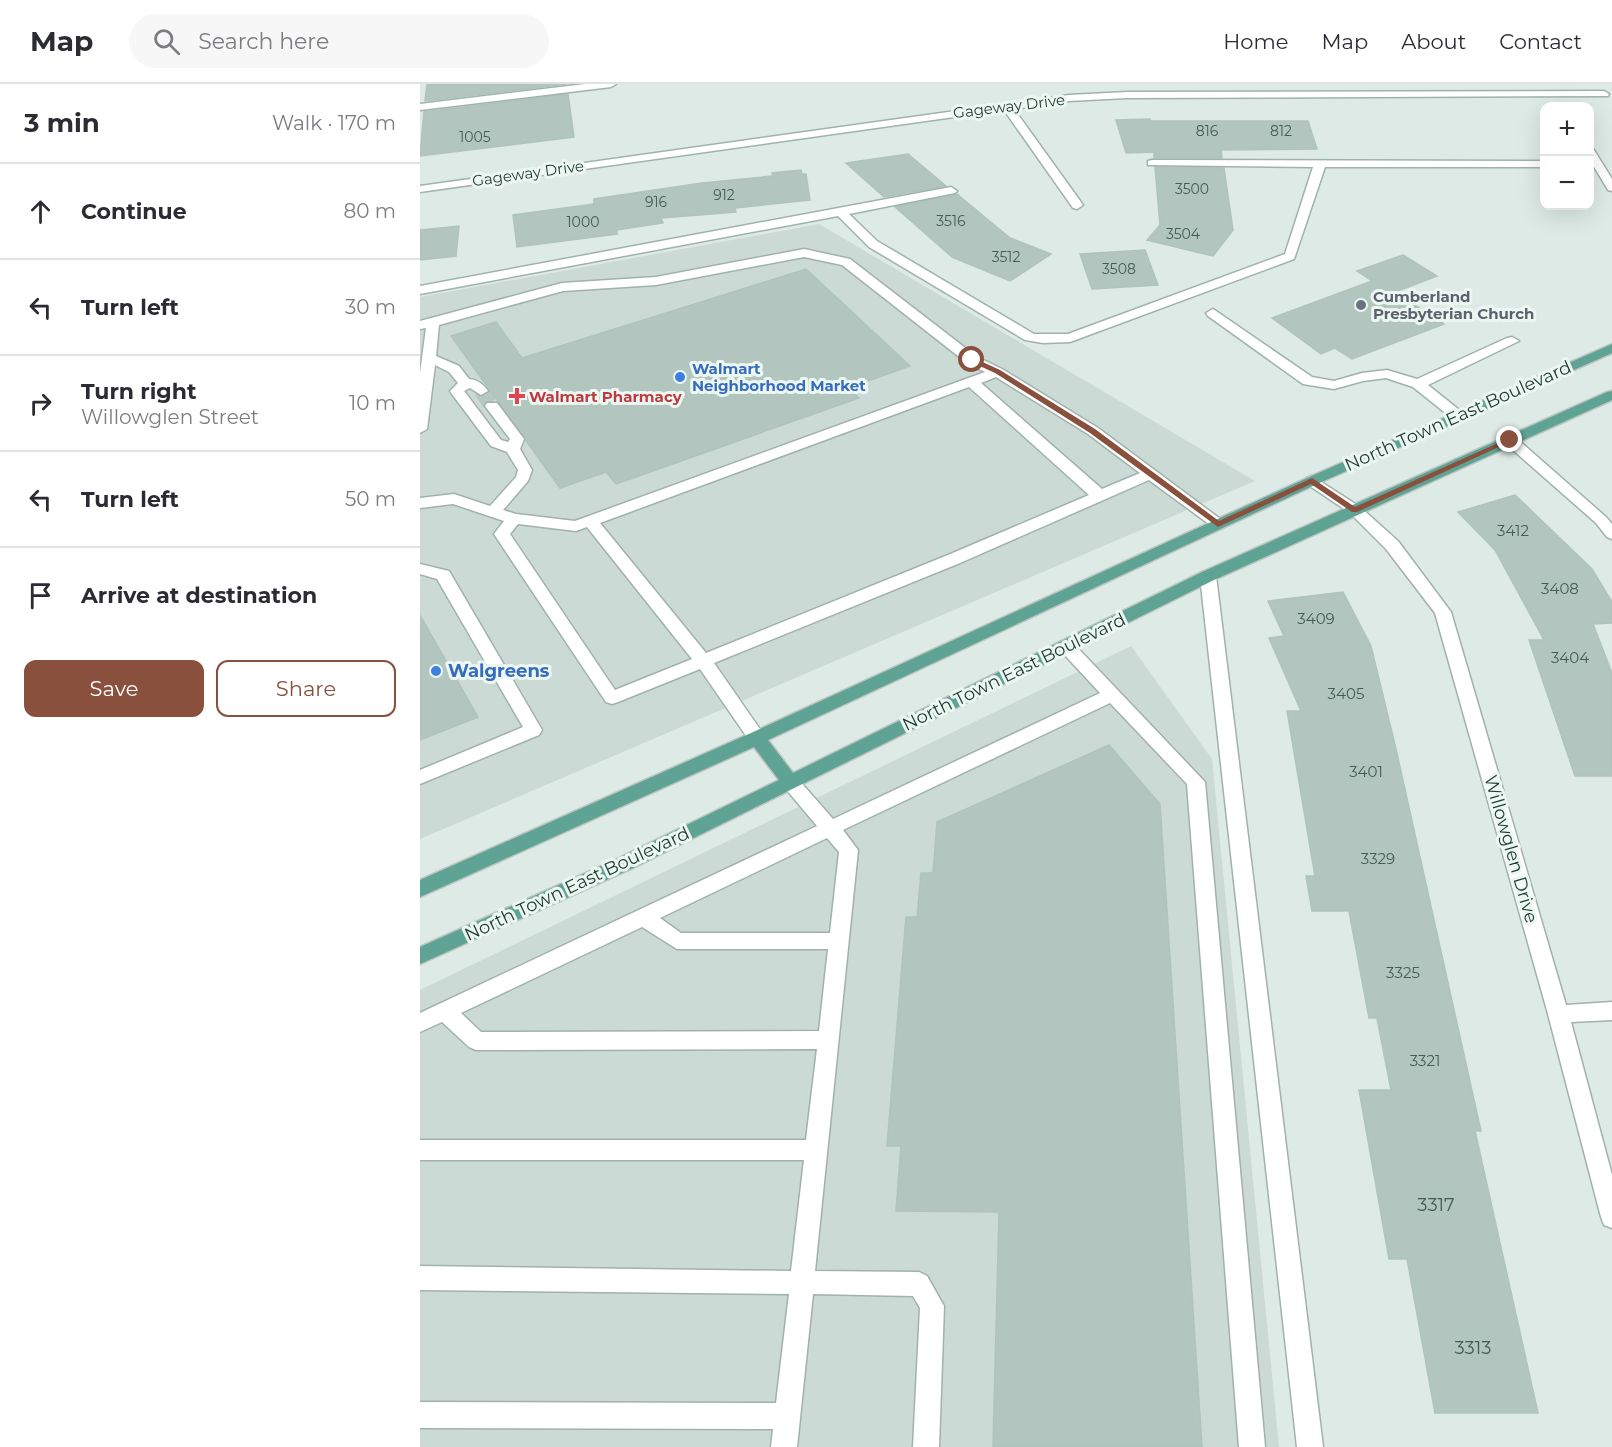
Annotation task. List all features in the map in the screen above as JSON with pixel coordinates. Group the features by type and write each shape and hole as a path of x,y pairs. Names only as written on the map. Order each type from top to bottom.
{"main road":[{"name":"North Town East Boulevard","path":"420,889 757,738 1312,481 1612,348"},
{"name":"North Town East Boulevard","path":"420,956 627,863 1208,576 1612,394"},
{"path":"757,738 791,783"}],"street":[{"path":"420,107 611,84"},
{"path":"1547,84 1557,102"},
{"name":"Gageway Drive","path":"420,189 1069,98 1127,95 1553,95 1606,98 1598,84"},
{"path":"1006,106 1077,205"},
{"path":"1152,163 1540,164"},
{"path":"840,212 873,244 1030,337 1070,338 1290,256 1320,164"},
{"path":"1594,165 1612,188"},
{"path":"420,290 951,191"},
{"path":"420,429 429,358 427,324 562,286 656,281 804,253 846,262 972,360 997,372 1093,431 1218,524"},
{"path":"1213,313 1308,381 1334,385 1362,377 1388,374 1418,384 1458,416"},
{"path":"1418,384 1512,341"},
{"path":"429,358 454,369 465,383 474,384 481,391"},
{"path":"420,503 454,499 514,519 576,526 997,372"},
{"path":"971,381 1100,496"},
{"path":"465,383 458,391 464,400 496,443 513,449 522,461 525,470 523,478 493,512"},
{"path":"492,406 517,439 513,449"},
{"path":"1510,440 1601,520 1612,534"},
{"path":"514,519 502,534 612,698 954,559 1150,474"},
{"name":"Willowglen Drive","path":"1312,481 1354,510 1392,545 1443,612 1558,1014 1612,1217"},
{"path":"590,521 703,661 757,738"},
{"path":"420,569 443,575 533,729 420,777"},
{"path":"1208,576 1311,1447"},
{"path":"1066,646 1196,782 1252,1447"},
{"path":"420,1023 1113,694"},
{"path":"784,1447 849,850 791,783"},
{"path":"644,917 677,941 839,941"},
{"path":"444,1011 476,1041 828,1040"},
{"path":"1558,1014 1612,1011"},
{"path":"420,1150 816,1150"},
{"path":"420,1278 918,1284 932,1306 926,1447"},
{"path":"420,1415 787,1416"}],"shaded area":[{"path":"819,224 1255,481 420,839 420,297"},
{"path":"1131,646 1212,759 1279,1447 420,1447 420,990"}],"building":[{"path":"427,84 566,84 425,101"},
{"path":"568,94 574,137 420,156 424,112"},
{"path":"1150,119 1151,121 1308,121 1317,149 1221,150 1222,158 1154,158 1154,152 1126,153 1116,120"},
{"path":"908,154 946,186 884,197 846,163"},
{"path":"1155,167 1224,168 1233,230 1213,256 1147,240 1160,225"},
{"path":"801,170 802,174 806,174 810,200 735,208 736,212 661,218 663,223 617,230 617,234 517,247 513,215 594,204 594,199 702,183 773,176 772,173"},
{"path":"957,194 1010,238 1051,254 1010,281 952,257 895,207"},
{"path":"459,226 456,256 420,260 420,230"},
{"path":"1145,250 1158,285 1092,289 1080,254"},
{"name":"Cumberland Presbyterian Church","path":"1403,255 1437,276 1395,292 1444,324 1352,359 1335,348 1321,354 1272,318 1372,281 1357,271"},
{"name":"Walmart Neighborhood Market","path":"806,269 910,366 848,388 859,398 616,484 606,472 560,488 451,336 496,322 522,358"},
{"path":"1515,495 1592,569 1612,602 1612,623 1593,624 1612,673 1612,776 1575,776 1529,640 1544,640 1495,550 1458,512"},
{"path":"1343,592 1371,646 1396,749 1481,1131 1475,1131 1538,1413 1435,1413 1407,1259 1389,1259 1359,1090 1391,1090 1377,1018 1369,1018 1349,911 1312,911 1306,876 1315,876 1287,711 1301,711 1269,638 1284,636 1268,601"},
{"name":"Walgreens","path":"420,615 478,717 420,740"},
{"path":"1109,745 1160,804 1202,1447 993,1447 999,1212 896,1211 901,1146 887,1146 906,917 917,917 921,873 933,873 937,822"}],"tunnel":[{"path":"481,391 492,406"}],"place":[{"name":"Cumberland Presbyterian Church","path":"1361,305"},
{"name":"Walmart Neighborhood Market","path":"680,377"},
{"name":"Walmart Pharmacy","path":"517,396"},
{"name":"Walgreens","path":"436,671"}],"route":[{"path":"972,360 997,372 1093,431 1218,524 1312,481 1354,510 1510,440"}]}
